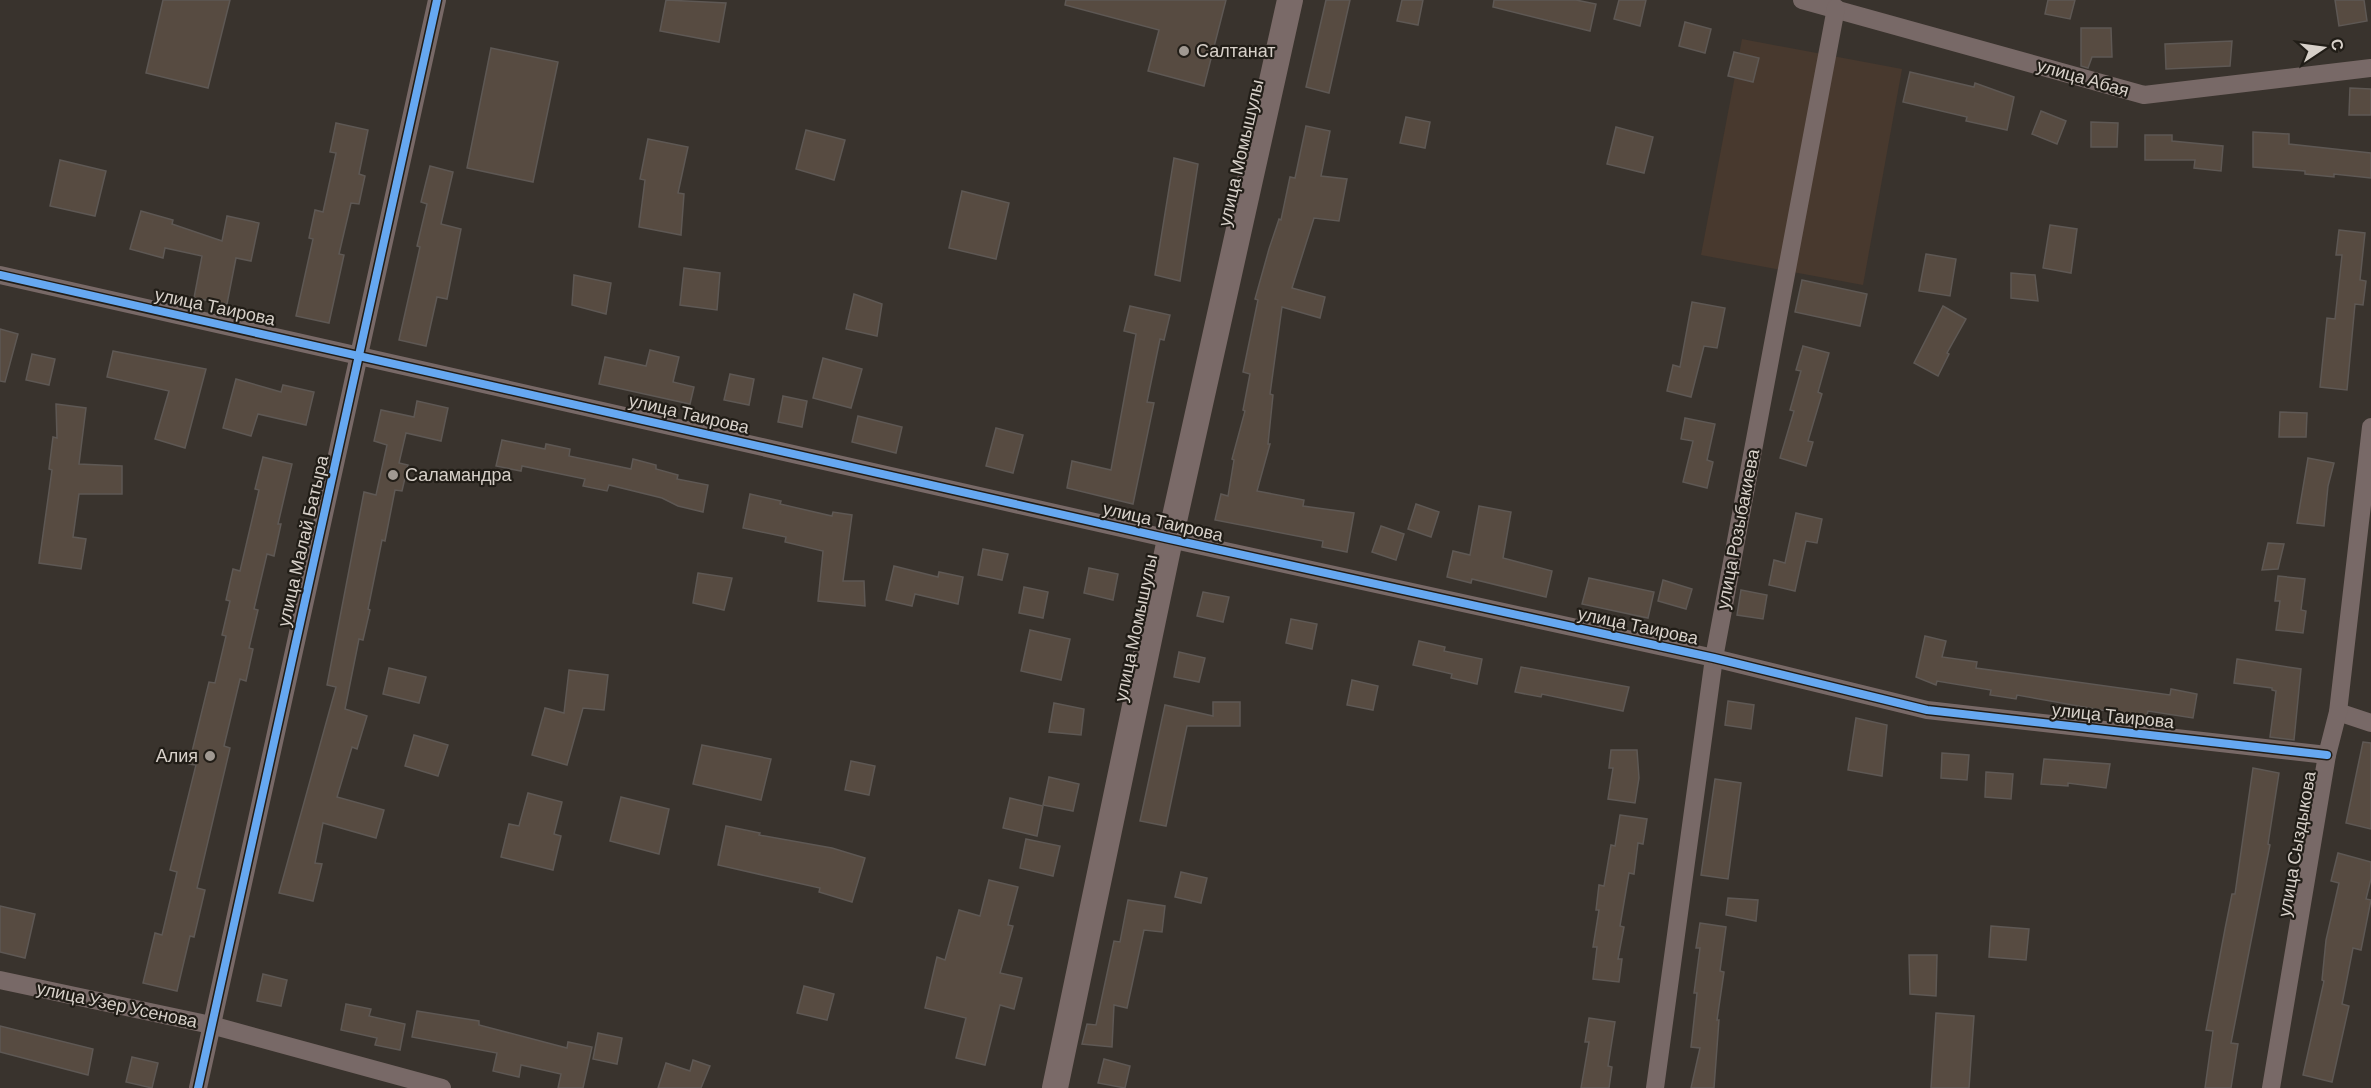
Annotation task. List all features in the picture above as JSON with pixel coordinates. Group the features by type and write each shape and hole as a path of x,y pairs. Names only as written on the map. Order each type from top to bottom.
{"street":[{"name":"улица Малай Батыра","path":"198,1088 437,0"},
{"name":"улица Момышулы","path":"1055,1088 1170,539 1290,0"},
{"name":"улица Абая","path":"1802,0 2144,95 2371,68"},
{"name":"улица Розыбакиева","path":"1655,1088 1714,658 1836,8"},
{"name":"улица Таирова","path":"0,275 359,354 1170,539 1714,658 1927,710 2327,755"},
{"name":"улица Сыздыкова","path":"2271,1088 2327,755 2338,711 2371,427"},
{"path":"2338,711 2371,723"},
{"name":"улица Узер Усенова","path":"0,980 211,1025 442,1088"}],"shaded area":[{"path":"1742,39 1902,69 1863,285 1701,255"}],"building":[{"path":"163,0 230,0 208,88 146,73"},
{"path":"666,0 726,3 719,42 660,31"},
{"name":"Салтанат","path":"1066,0 1226,0 1204,86 1148,71 1159,30 1065,5"},
{"path":"1326,0 1350,0 1329,93 1306,87"},
{"path":"1402,0 1423,0 1418,25 1397,21"},
{"path":"1494,0 1576,0 1596,4 1590,31 1493,7"},
{"path":"1619,0 1646,0 1640,26 1614,19"},
{"path":"2048,0 2075,0 2070,19 2045,14"},
{"path":"2335,0 2364,0 2367,21 2339,26"},
{"path":"1685,22 1711,29 1705,53 1679,46"},
{"path":"2081,28 2111,28 2112,57 2092,57 2088,68 2081,66"},
{"path":"2232,41 2230,66 2166,69 2165,44"},
{"path":"491,48 558,62 533,182 467,168"},
{"path":"1734,52 1759,58 1753,82 1728,76"},
{"path":"1910,72 1974,87 1975,83 2014,97 2007,130 1966,121 1967,117 1903,102"},
{"path":"2350,88 2371,89 2371,115 2349,115"},
{"path":"2041,111 2066,121 2057,144 2032,134"},
{"path":"1406,117 1430,122 1425,148 1400,143"},
{"path":"2091,122 2118,123 2117,147 2091,147"},
{"path":"336,123 368,130 359,174 365,176 359,204 351,203 339,254 344,255 329,323 296,316 313,239 309,238 315,210 323,212 336,153 330,152"},
{"path":"1306,126 1330,131 1321,176 1347,179 1339,221 1314,218 1292,288 1325,297 1320,318 1282,307 1270,394 1273,395 1268,444 1270,444 1257,491 1304,500 1303,506 1354,513 1347,552 1322,547 1323,541 1215,520 1221,494 1228,496 1234,460 1232,459 1245,411 1243,410 1250,374 1243,372 1258,300 1255,299 1269,249 1279,219 1281,220 1290,177 1295,178"},
{"path":"1616,127 1653,137 1644,173 1607,164"},
{"path":"806,130 845,140 834,180 796,169"},
{"path":"2253,132 2289,134 2289,144 2371,153 2371,178 2334,174 2334,177 2305,174 2305,171 2253,167"},
{"path":"2145,135 2172,135 2172,141 2223,146 2221,171 2194,168 2195,160 2145,160"},
{"path":"648,139 688,147 678,193 684,194 681,235 639,227 645,180 640,179"},
{"path":"1174,158 1198,164 1180,281 1155,275"},
{"path":"60,160 106,171 95,216 50,206"},
{"path":"430,166 453,172 441,224 461,229 447,299 437,297 426,346 399,340 420,247 417,246 427,204 421,202"},
{"path":"962,191 1009,203 996,259 949,248"},
{"path":"141,211 173,220 172,224 222,241 227,216 259,223 251,261 236,258 227,304 194,298 202,256 165,248 163,258 130,249"},
{"path":"2050,225 2077,229 2071,273 2043,268"},
{"path":"2339,230 2365,233 2360,280 2366,281 2363,305 2355,304 2347,390 2320,387 2327,318 2335,319 2342,255 2336,255"},
{"path":"1926,254 1956,259 1950,296 1919,291"},
{"path":"684,268 720,273 717,310 680,305"},
{"path":"2011,273 2035,275 2038,301 2011,298"},
{"path":"574,275 611,283 606,314 572,305"},
{"path":"1802,280 1867,294 1860,326 1795,312"},
{"path":"854,294 882,304 877,336 846,329"},
{"path":"1692,302 1725,308 1717,348 1704,346 1691,397 1667,391 1673,365 1680,367"},
{"path":"1130,306 1170,315 1164,340 1160,339 1147,402 1154,403 1133,504 1067,488 1072,461 1111,470 1136,334 1124,331"},
{"path":"1943,306 1966,319 1947,353 1949,354 1938,376 1914,363"},
{"path":"0,329 18,334 5,382 0,381"},
{"path":"1803,346 1829,353 1818,392 1822,394 1808,441 1813,442 1806,466 1780,458 1794,411 1790,410 1801,371 1796,370"},
{"path":"650,350 679,357 673,382 694,387 690,404 599,384 605,357 646,366"},
{"path":"113,351 206,369 185,448 155,439 169,391 107,377"},
{"path":"32,354 55,359 49,385 26,380"},
{"path":"823,358 862,369 851,408 813,398"},
{"path":"730,374 754,379 749,405 724,400"},
{"path":"236,379 281,392 283,385 314,392 306,425 258,414 251,436 223,428"},
{"path":"783,396 807,401 802,427 778,422"},
{"path":"417,401 448,408 441,441 406,433 399,463 408,465 402,491 395,490 385,541 382,540 368,609 370,610 363,640 359,639 345,709 367,716 357,749 352,747 337,797 384,810 376,838 323,823 315,863 322,864 313,901 279,893 336,687 327,685 364,492 376,495 387,445 374,441 381,410 414,417"},
{"path":"56,404 86,408 79,464 122,466 122,494 79,494 73,537 86,539 81,569 39,563 52,470 49,469 53,437 57,438"},
{"path":"2280,412 2307,413 2306,437 2279,437"},
{"path":"858,416 902,427 896,453 852,442"},
{"path":"1685,418 1715,424 1707,460 1713,462 1707,488 1683,482 1693,441 1681,439"},
{"path":"996,428 1023,435 1013,473 986,466"},
{"path":"502,440 545,449 546,444 570,449 569,456 631,469 633,459 656,465 656,469 678,475 677,479 708,485 703,512 678,506 662,498 609,485 607,491 583,486 585,479 522,466 521,471 496,466"},
{"path":"263,457 292,464 278,524 281,524 274,556 267,554 254,609 258,610 249,648 253,649 246,681 240,679 224,746 230,748 197,888 205,890 194,937 190,936 177,991 143,983 155,933 162,935 177,872 170,870 196,765 189,764 209,682 215,683 226,636 222,635 230,601 226,600 233,569 240,571 259,490 255,489"},
{"path":"2308,458 2334,463 2328,486 2324,526 2297,523"},
{"path":"750,494 781,501 780,504 832,516 833,512 852,515 843,581 864,581 865,606 818,601 823,551 785,542 786,537 743,528"},
{"path":"1416,504 1439,512 1431,537 1408,529"},
{"path":"1479,506 1511,512 1503,558 1552,571 1546,597 1472,579 1471,583 1447,577 1453,551 1470,555"},
{"path":"1796,513 1822,519 1817,543 1806,541 1795,591 1769,585 1774,560 1785,563"},
{"path":"1381,526 1404,534 1396,560 1372,552"},
{"path":"2268,543 2284,544 2278,569 2262,570"},
{"path":"983,549 1008,554 1002,580 978,575"},
{"path":"894,566 938,577 939,572 963,577 958,604 915,594 912,606 886,600"},
{"path":"1089,568 1118,574 1113,600 1084,593"},
{"path":"698,573 732,578 724,610 693,603"},
{"path":"2278,576 2305,579 2301,610 2306,611 2303,633 2276,630 2280,601 2275,601"},
{"path":"1589,578 1654,592 1648,618 1582,604"},
{"path":"1663,580 1692,589 1686,609 1658,601"},
{"path":"1024,587 1048,592 1043,618 1019,613"},
{"path":"1741,590 1767,595 1763,619 1737,615"},
{"path":"1203,592 1229,597 1223,622 1197,616"},
{"path":"1291,619 1317,624 1312,649 1286,643"},
{"path":"1030,630 1070,639 1061,680 1021,671"},
{"path":"1925,636 1946,641 1942,657 1977,662 1976,668 2170,695 2171,689 2197,694 2193,718 2148,711 2146,718 2017,695 2016,699 1990,695 1991,690 1937,681 1936,685 1916,677"},
{"path":"1419,641 1445,647 1444,651 1482,659 1477,684 1451,678 1452,674 1413,665"},
{"path":"1179,652 1205,658 1199,682 1174,677"},
{"path":"2237,659 2301,669 2294,740 2270,737 2276,691 2272,688 2234,683"},
{"path":"1521,667 1629,687 1623,711 1542,694 1541,697 1515,692"},
{"path":"389,668 426,677 419,703 383,694"},
{"path":"569,670 608,675 604,710 583,708 567,765 532,755 545,708 564,713"},
{"path":"1352,680 1378,686 1373,710 1347,705"},
{"path":"1728,701 1754,705 1751,729 1725,725"},
{"path":"1213,702 1240,702 1240,726 1187,726 1166,826 1140,821 1165,705 1213,716"},
{"path":"1054,703 1084,709 1081,735 1049,732"},
{"path":"1856,718 1887,725 1882,776 1848,770"},
{"path":"414,735 448,745 438,776 405,766"},
{"path":"2363,742 2371,743 2371,829 2346,823"},
{"path":"702,745 771,759 761,800 693,784"},
{"path":"1611,750 1637,750 1639,778 1635,803 1608,799 1613,768 1609,768"},
{"path":"1942,753 1969,755 1967,780 1941,778"},
{"path":"2044,759 2110,764 2106,788 2068,783 2068,786 2041,784"},
{"path":"851,761 875,766 869,795 845,790"},
{"path":"2253,768 2279,773 2268,844 2270,845 2231,1043 2238,1044 2231,1088 2205,1088 2213,1031 2206,1030 2232,894 2235,894"},
{"path":"1986,772 2013,774 2011,799 1985,797"},
{"path":"1049,777 1079,784 1073,811 1043,805"},
{"path":"1715,779 1741,783 1728,879 1701,875"},
{"path":"528,793 562,802 554,834 561,836 553,870 501,857 509,824 519,826"},
{"path":"621,797 669,809 659,854 610,841"},
{"path":"1010,798 1043,806 1037,836 1003,828"},
{"path":"1620,815 1647,819 1643,844 1638,843 1634,874 1629,873 1620,926 1624,927 1618,959 1622,959 1619,982 1593,979 1597,947 1593,947 1599,910 1596,910 1599,885 1604,886 1611,845 1615,846"},
{"path":"726,826 760,833 759,835 832,848 865,858 852,902 819,892 820,888 718,865"},
{"path":"1026,839 1060,846 1053,876 1020,868"},
{"path":"2338,853 2371,862 2371,879 2366,899 2371,900 2361,950 2353,948 2342,1004 2349,1006 2332,1082 2303,1075 2324,981 2322,980 2326,940 2339,883 2331,881"},
{"path":"1181,872 1207,878 1201,903 1175,897"},
{"path":"989,880 1018,887 1008,925 1013,926 1000,973 1022,978 1014,1009 1000,1005 985,1065 956,1058 966,1018 925,1008 937,957 945,960 959,910 980,916"},
{"path":"1728,898 1758,900 1756,921 1726,915"},
{"path":"1128,900 1165,906 1162,932 1144,930 1127,1008 1114,1005 1112,1047 1082,1044 1087,1024 1096,1025 1114,941 1120,942"},
{"path":"0,906 35,914 25,958 0,952"},
{"path":"1700,923 1726,927 1720,971 1724,972 1717,1020 1719,1020 1714,1088 1691,1088 1700,1048 1691,1047 1697,993 1694,993 1700,948 1696,948"},
{"path":"1991,926 2029,929 2026,960 1989,957"},
{"path":"1909,955 1937,955 1936,996 1910,994"},
{"path":"263,974 287,980 281,1006 257,1001"},
{"path":"804,986 834,994 827,1020 797,1013"},
{"path":"346,1004 371,1009 369,1016 405,1024 400,1050 375,1045 377,1038 341,1030"},
{"path":"417,1011 479,1021 479,1025 567,1048 568,1042 592,1047 583,1088 558,1088 561,1074 521,1065 519,1077 493,1071 497,1053 412,1037"},
{"path":"1936,1013 1974,1016 1969,1088 1931,1088"},
{"path":"1589,1018 1615,1022 1608,1066 1612,1067 1609,1088 1581,1088 1589,1042 1585,1042"},
{"path":"0,1026 93,1049 88,1075 0,1052"},
{"path":"598,1033 622,1038 617,1064 593,1059"},
{"path":"132,1057 158,1063 152,1088 126,1082"},
{"path":"1104,1059 1130,1066 1125,1088 1098,1083"},
{"path":"693,1060 710,1066 701,1088 658,1088 666,1063 690,1071"}],"cycle path":[{"path":"198,1088 437,0"},
{"path":"0,275 1170,539 1714,658 1927,710 2327,755"}],"place":[{"name":"Салтанат","path":"1184,51"},
{"name":"Саламандра","path":"393,475"},
{"name":"Алия","path":"210,756"}]}
